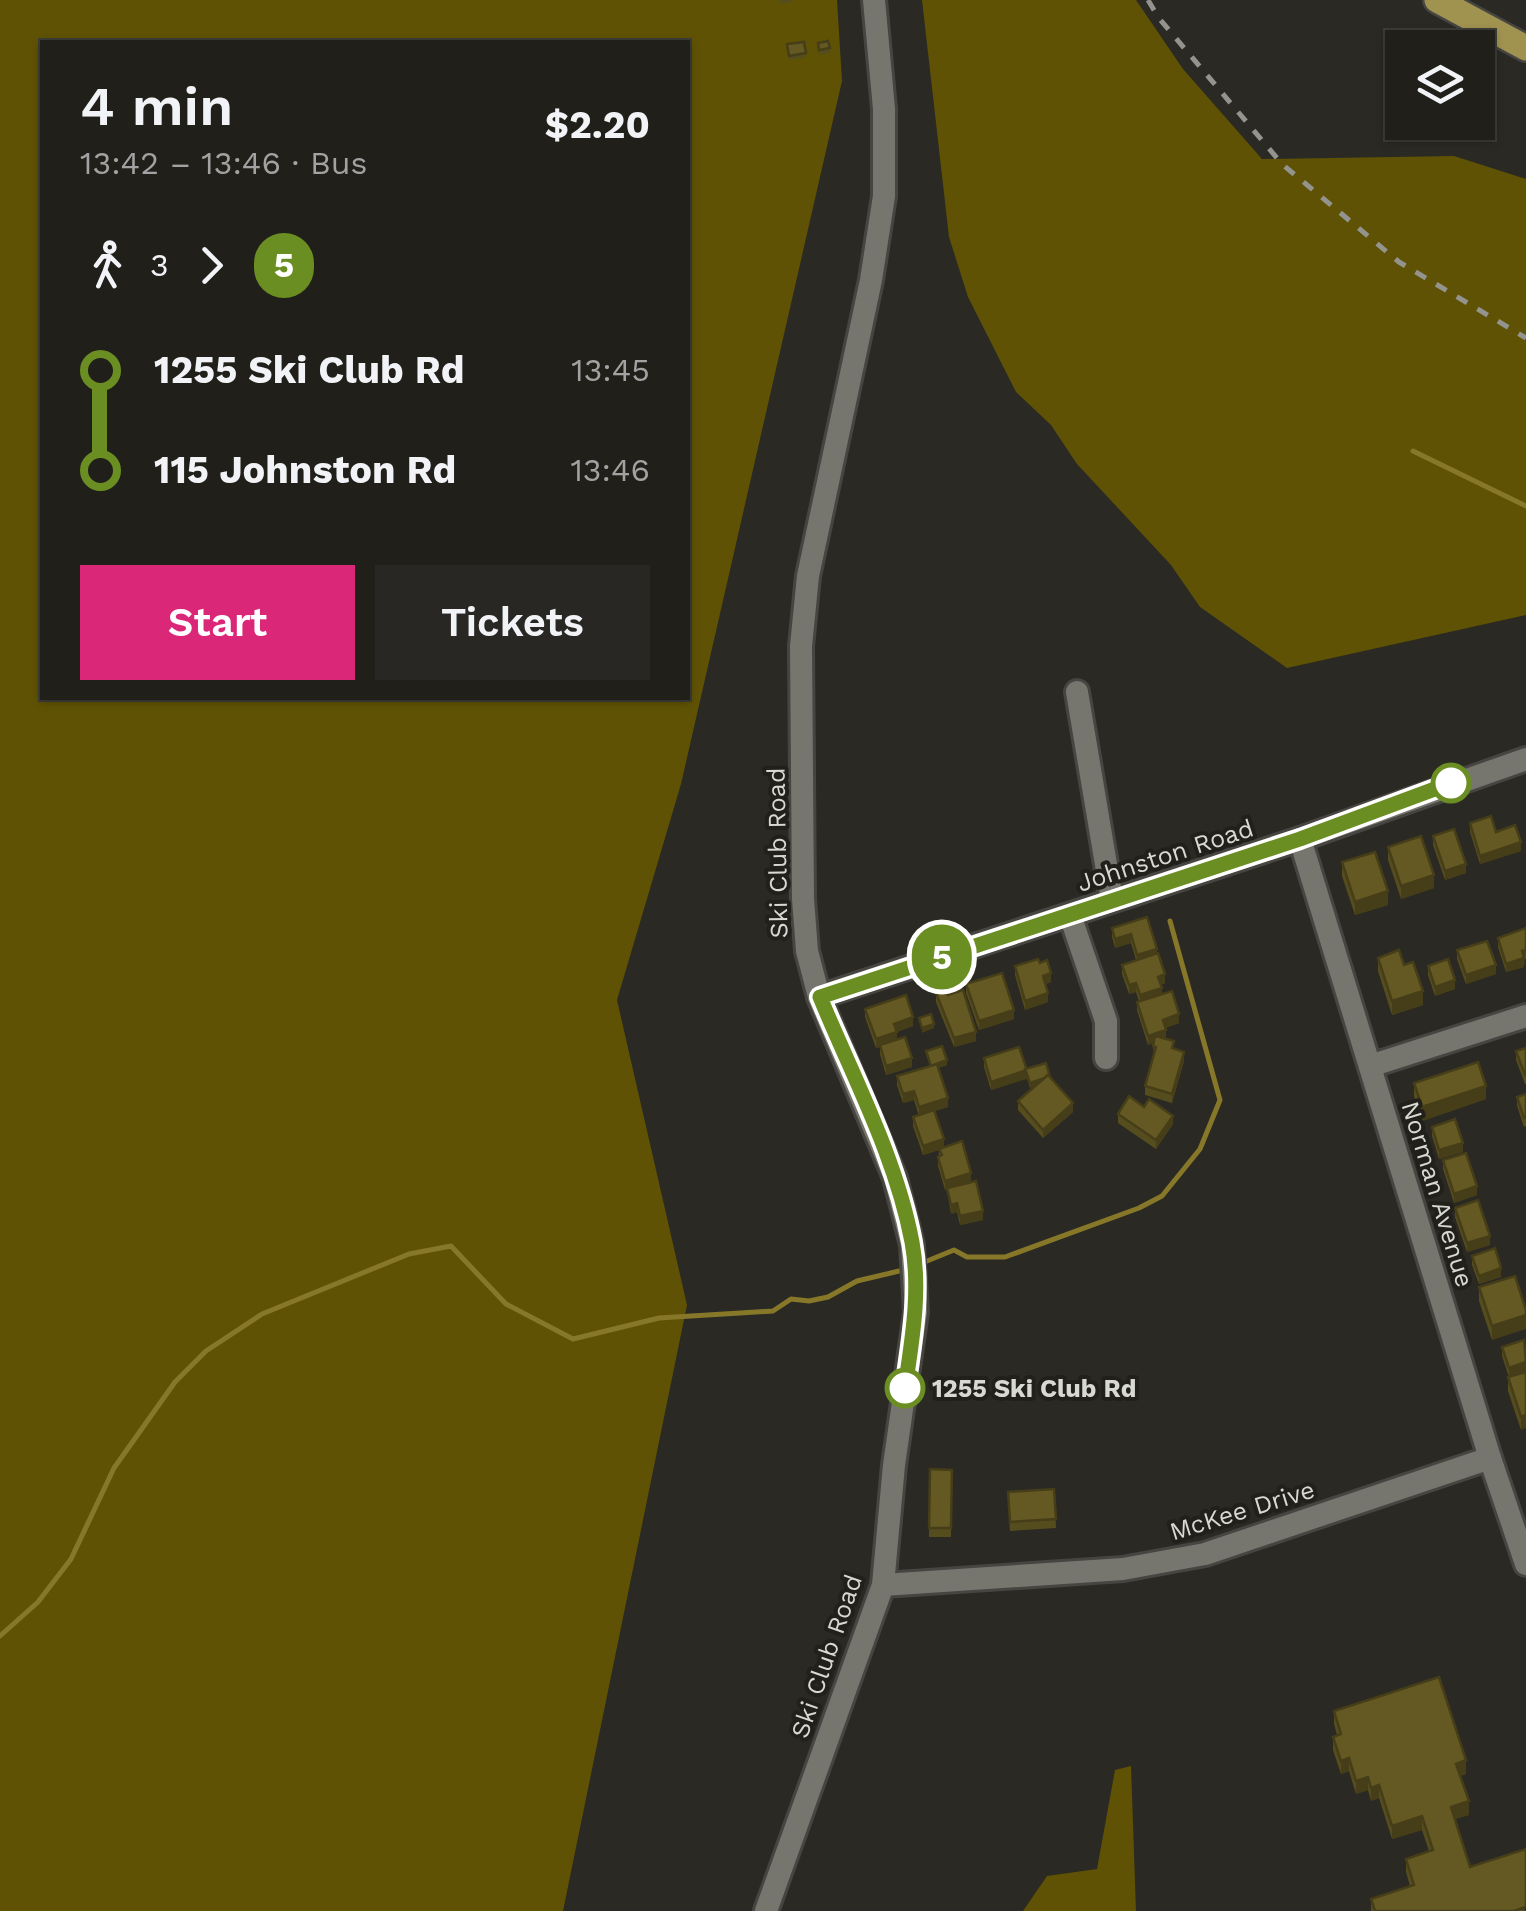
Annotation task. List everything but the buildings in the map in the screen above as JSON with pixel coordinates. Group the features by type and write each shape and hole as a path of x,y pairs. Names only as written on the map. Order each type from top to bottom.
{"main road":[{"path":"1437,0 1526,48"}],"street":[{"name":"Ski Club Road","path":"766,1911 882,1585 916,1312 912,1245 895,1178 820,997 807,951 803,899 800,646 808,576 871,280 884,196 884,109 874,0"},
{"path":"1077,692 1112,900"},
{"name":"Johnston Road","path":"820,997 1300,839 1526,759"},
{"name":"Norman Avenue","path":"1300,839 1526,1564"},
{"path":"1070,916 1106,1020 1106,1058"},
{"path":"1370,1066 1526,1016"},
{"name":"McKee Drive","path":"882,1585 1123,1569 1205,1554 1490,1458"}],"shaded area":[{"path":"0,0 837,0 842,81 681,784 617,1000 687,1305 563,1911 0,1911"},
{"path":"922,0 1136,0 1183,69 1262,159 1454,156 1526,179 1526,615 1287,668 1200,607 1171,565 1077,464 1051,425 1016,392 968,297 949,237"},
{"path":"1131,1766 1136,1911 1023,1911 1047,1876 1097,1869 1115,1770"}],"waterway":[{"path":"1413,451 1526,506"},
{"path":"927,1261 954,1250 967,1257 1005,1257 1139,1208 1162,1196 1200,1149 1220,1100 1170,921"},
{"path":"0,1636 38,1602 71,1559 114,1468 175,1382 206,1351 262,1314 409,1254 451,1246 506,1304 573,1339 659,1318 773,1311 791,1299 828,1297 857,1281 899,1271"}],"railway":[{"path":"1148,0 1158,17 1282,164 1399,262 1526,338"}],"bus line":[{"name":"5","path":"905,1388 916,1312 912,1245 895,1178 820,997 1300,839 1451,783"}],"place":[{"name":"1255 Ski Club Rd","path":"905,1388"}]}
